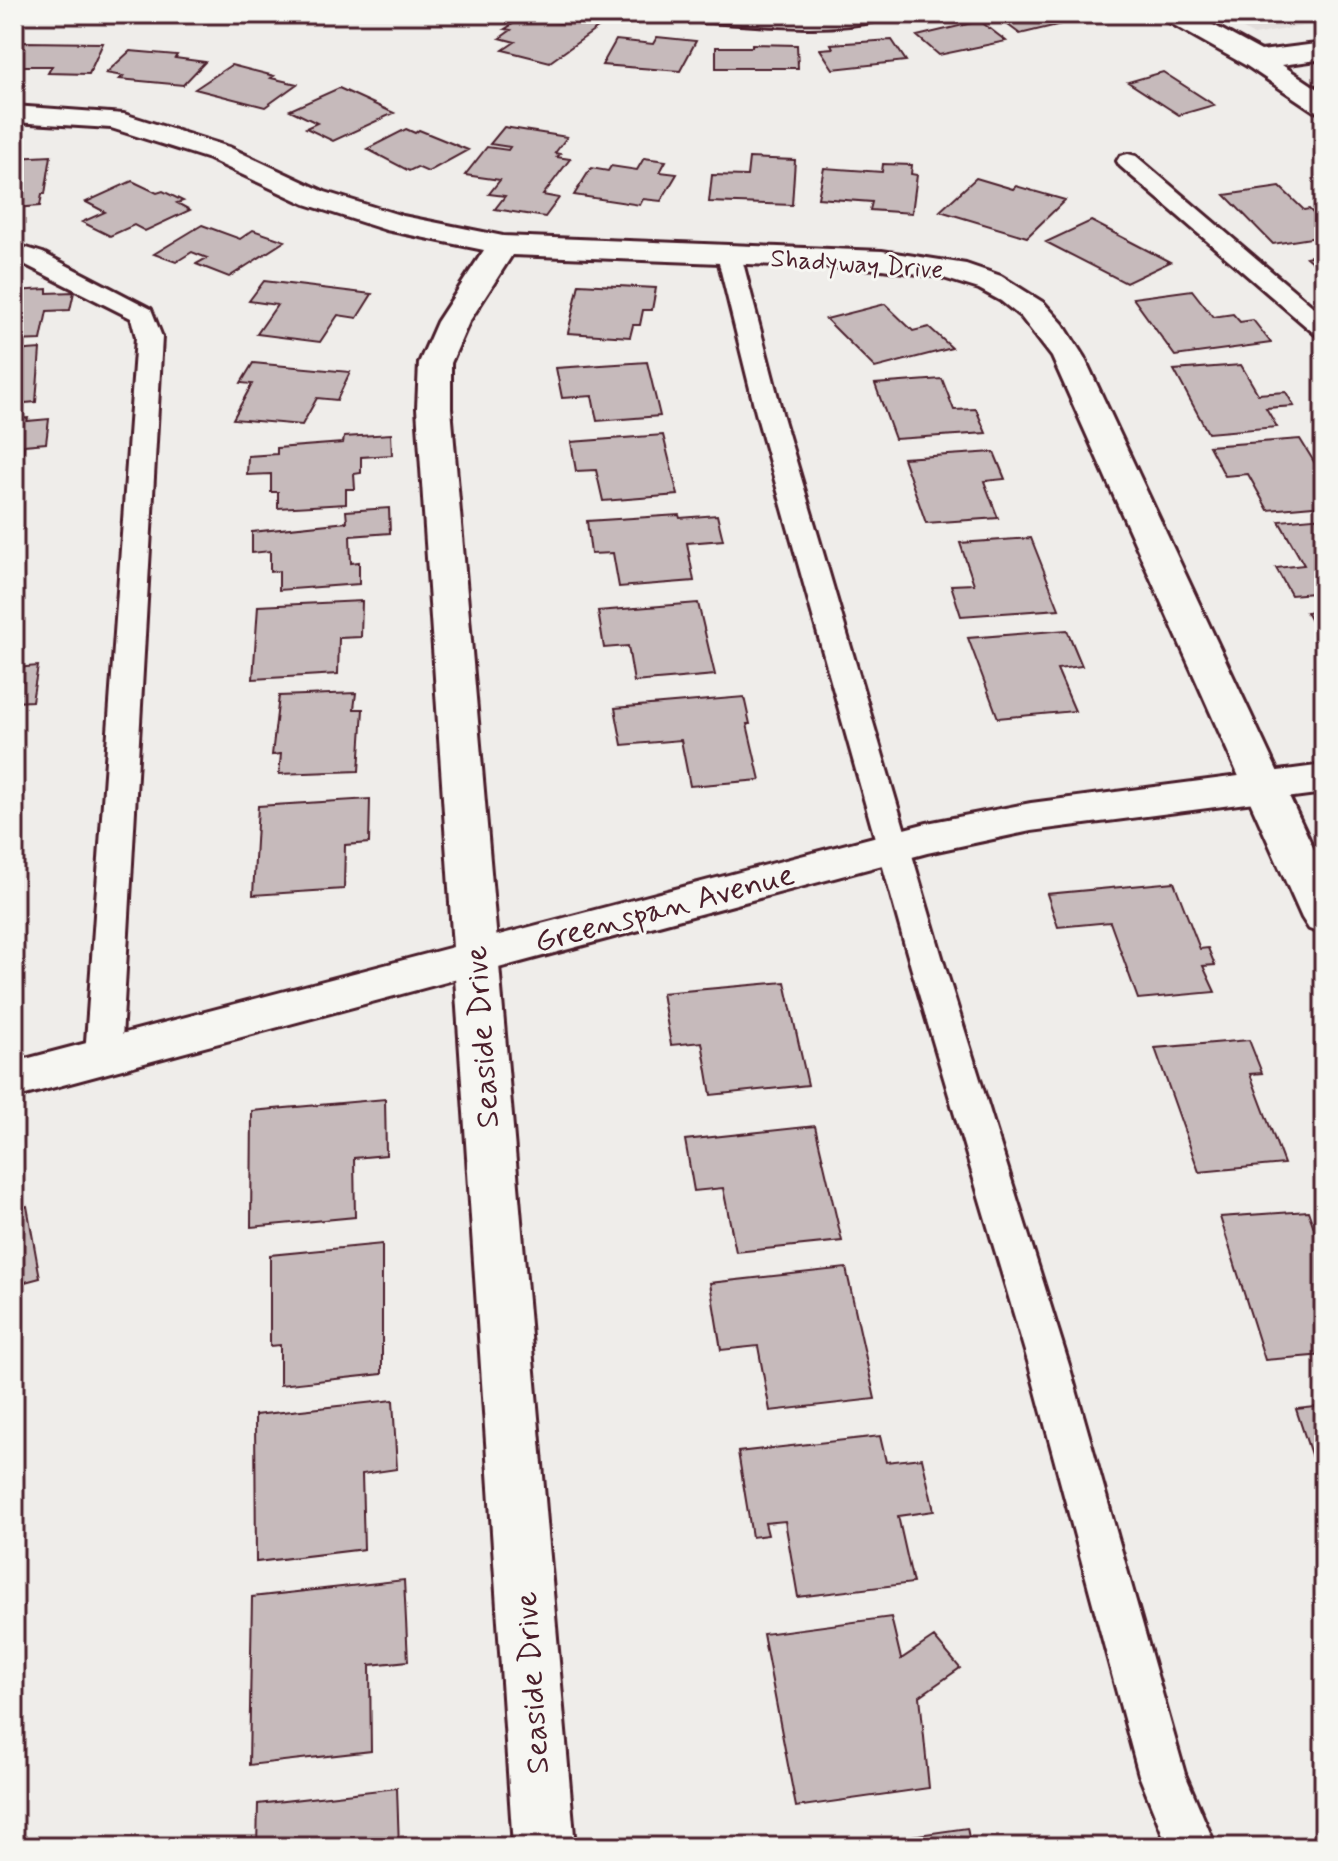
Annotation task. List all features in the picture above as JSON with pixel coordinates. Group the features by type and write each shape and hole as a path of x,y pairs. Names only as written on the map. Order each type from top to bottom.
{"street":[{"path":"716,14 821,18 871,14"},
{"path":"1174,14 1257,60 1324,105"},
{"path":"1257,60 1324,51"},
{"name":"Shadyway Drive","path":"14,114 114,120 219,153 315,198 397,224 503,245 882,260 940,266 990,280 1030,304 1055,332 1068,357 1324,918"},
{"name":"Seaside Drive","path":"503,245 453,322 435,363 434,408 544,1847"},
{"name":"Greenspan Avenue","path":"14,1080 895,846 1031,817 1324,779"}],"lane":[{"path":"1128,161 1324,329"},
{"path":"14,251 35,258 142,314 149,337 103,1056"},
{"path":"729,255 769,413 928,967 1049,1365 1162,1775 1192,1847"}],"shaded area":[{"path":"1217,14 1324,14 1324,22 1254,35"}],"building":[{"path":"583,14 596,14 586,21 602,25 550,62 503,50 515,42 500,38 511,30 505,29 527,15 560,23"},
{"path":"1099,15 1020,34 996,16"},
{"path":"980,21 1006,41 939,55 917,36"},
{"path":"657,37 696,41 680,71 602,65 616,40 653,44"},
{"path":"892,40 906,61 833,69 820,49 833,48 831,44"},
{"path":"23,42 103,43 89,74 48,73 52,66 14,66"},
{"path":"752,44 797,45 798,68 716,68 716,47 752,47"},
{"path":"130,51 177,55 175,58 205,62 183,85 119,79 123,76 106,73"},
{"path":"231,65 297,84 265,107 195,89"},
{"path":"1163,72 1214,105 1179,115 1128,82"},
{"path":"339,88 394,113 333,141 306,128 317,123 290,110"},
{"path":"504,127 567,137 555,153 560,154 557,157 570,159 543,195 559,198 545,217 495,209 505,196 489,194 500,180 465,175 487,147 508,150 510,147 490,144"},
{"path":"406,129 415,133 419,130 468,150 428,172 417,167 409,171 367,149"},
{"path":"51,156 40,206 14,208 14,158"},
{"path":"644,158 666,161 660,172 677,174 661,201 643,199 640,205 574,195 591,168 608,171 611,166 637,170"},
{"path":"749,158 795,160 792,205 709,202 712,175 747,176"},
{"path":"883,164 912,165 911,174 917,175 912,213 870,210 872,202 818,198 824,168 882,172"},
{"path":"976,178 1065,200 1027,237 940,211"},
{"path":"132,181 183,201 177,203 190,210 145,231 134,225 110,236 82,222 105,212 86,202"},
{"path":"1280,187 1324,224 1318,225 1324,236 1273,244 1225,195"},
{"path":"1091,221 1170,262 1126,283 1046,242"},
{"path":"202,225 240,239 253,230 285,241 229,277 196,264 207,258 192,252 176,262 154,254"},
{"path":"1324,253 1324,272 1306,257"},
{"path":"264,281 372,294 357,318 338,315 320,342 257,334 277,305 249,301"},
{"path":"579,284 656,288 652,310 643,310 640,325 633,325 630,337 568,333"},
{"path":"47,289 47,293 74,292 70,310 47,311 41,340 14,341 14,291"},
{"path":"1192,290 1213,317 1233,314 1240,322 1253,320 1271,343 1175,356 1133,298"},
{"path":"885,304 913,331 929,327 952,348 875,368 826,319"},
{"path":"40,349 36,402 14,404 14,351"},
{"path":"647,362 660,416 597,421 592,396 562,398 556,368"},
{"path":"253,363 350,372 337,400 317,398 302,425 233,419 252,384 241,383"},
{"path":"1241,365 1258,394 1286,392 1294,406 1266,408 1277,427 1208,433 1174,370"},
{"path":"942,379 954,410 976,409 986,433 895,439 875,384"},
{"path":"28,418 27,421 49,419 46,443 24,445 20,476 14,476 14,419"},
{"path":"391,434 392,455 361,457 361,473 354,474 355,489 346,489 346,504 278,508 278,492 271,492 271,474 247,475 248,456 277,454 277,448 343,443 344,437"},
{"path":"663,435 678,495 603,501 596,470 576,471 571,442"},
{"path":"1300,439 1324,478 1324,505 1268,510 1248,474 1225,476 1209,446"},
{"path":"994,452 1005,479 984,481 998,518 926,523 903,458"},
{"path":"389,508 390,533 350,536 351,563 359,562 359,584 279,590 279,571 270,572 270,551 252,553 252,532 347,522 346,511"},
{"path":"679,515 680,518 717,515 723,540 687,543 694,581 619,587 613,553 591,554 587,521"},
{"path":"1324,517 1324,592 1291,595 1276,568 1304,565 1279,521"},
{"path":"1031,538 1059,609 961,616 951,585 974,584 960,543"},
{"path":"362,601 361,637 339,638 338,674 253,679 258,606"},
{"path":"698,603 715,675 634,682 628,646 604,648 598,611"},
{"path":"1324,610 1324,645 1306,612"},
{"path":"1067,630 1082,666 1057,669 1075,711 998,718 968,638"},
{"path":"38,666 32,701 14,702 14,668"},
{"path":"356,693 354,709 363,709 359,771 279,774 281,754 272,755 279,696"},
{"path":"744,697 760,780 690,786 681,740 622,745 615,708"},
{"path":"370,799 369,843 345,845 344,889 253,895 258,806"},
{"path":"1174,882 1200,949 1208,948 1215,965 1203,966 1215,992 1138,999 1110,922 1058,927 1047,894"},
{"path":"785,982 808,1085 711,1095 702,1042 671,1045 662,993"},
{"path":"1249,1040 1262,1073 1250,1074 1284,1164 1199,1172 1155,1048"},
{"path":"385,1099 386,1155 354,1158 355,1217 251,1227 252,1111"},
{"path":"815,1126 842,1241 736,1252 723,1188 694,1191 685,1140"},
{"path":"27,1206 40,1278 14,1285 14,1210"},
{"path":"1308,1211 1324,1256 1324,1355 1265,1360 1220,1217"},
{"path":"382,1244 382,1374 280,1385 280,1345 270,1346 270,1255"},
{"path":"846,1268 875,1399 770,1411 758,1346 721,1350 710,1283"},
{"path":"393,1400 397,1469 362,1474 364,1549 256,1562 255,1415"},
{"path":"1324,1406 1324,1494 1296,1409"},
{"path":"880,1436 886,1462 922,1458 934,1511 898,1516 913,1583 798,1597 785,1521 765,1523 768,1535 752,1537 738,1452"},
{"path":"404,1580 408,1661 370,1665 371,1751 249,1765 252,1597"},
{"path":"891,1617 901,1659 934,1637 960,1668 920,1696 929,1788 796,1807 763,1634"},
{"path":"397,1788 399,1847 257,1847 258,1804"},
{"path":"967,1828 971,1847 834,1847"}]}
